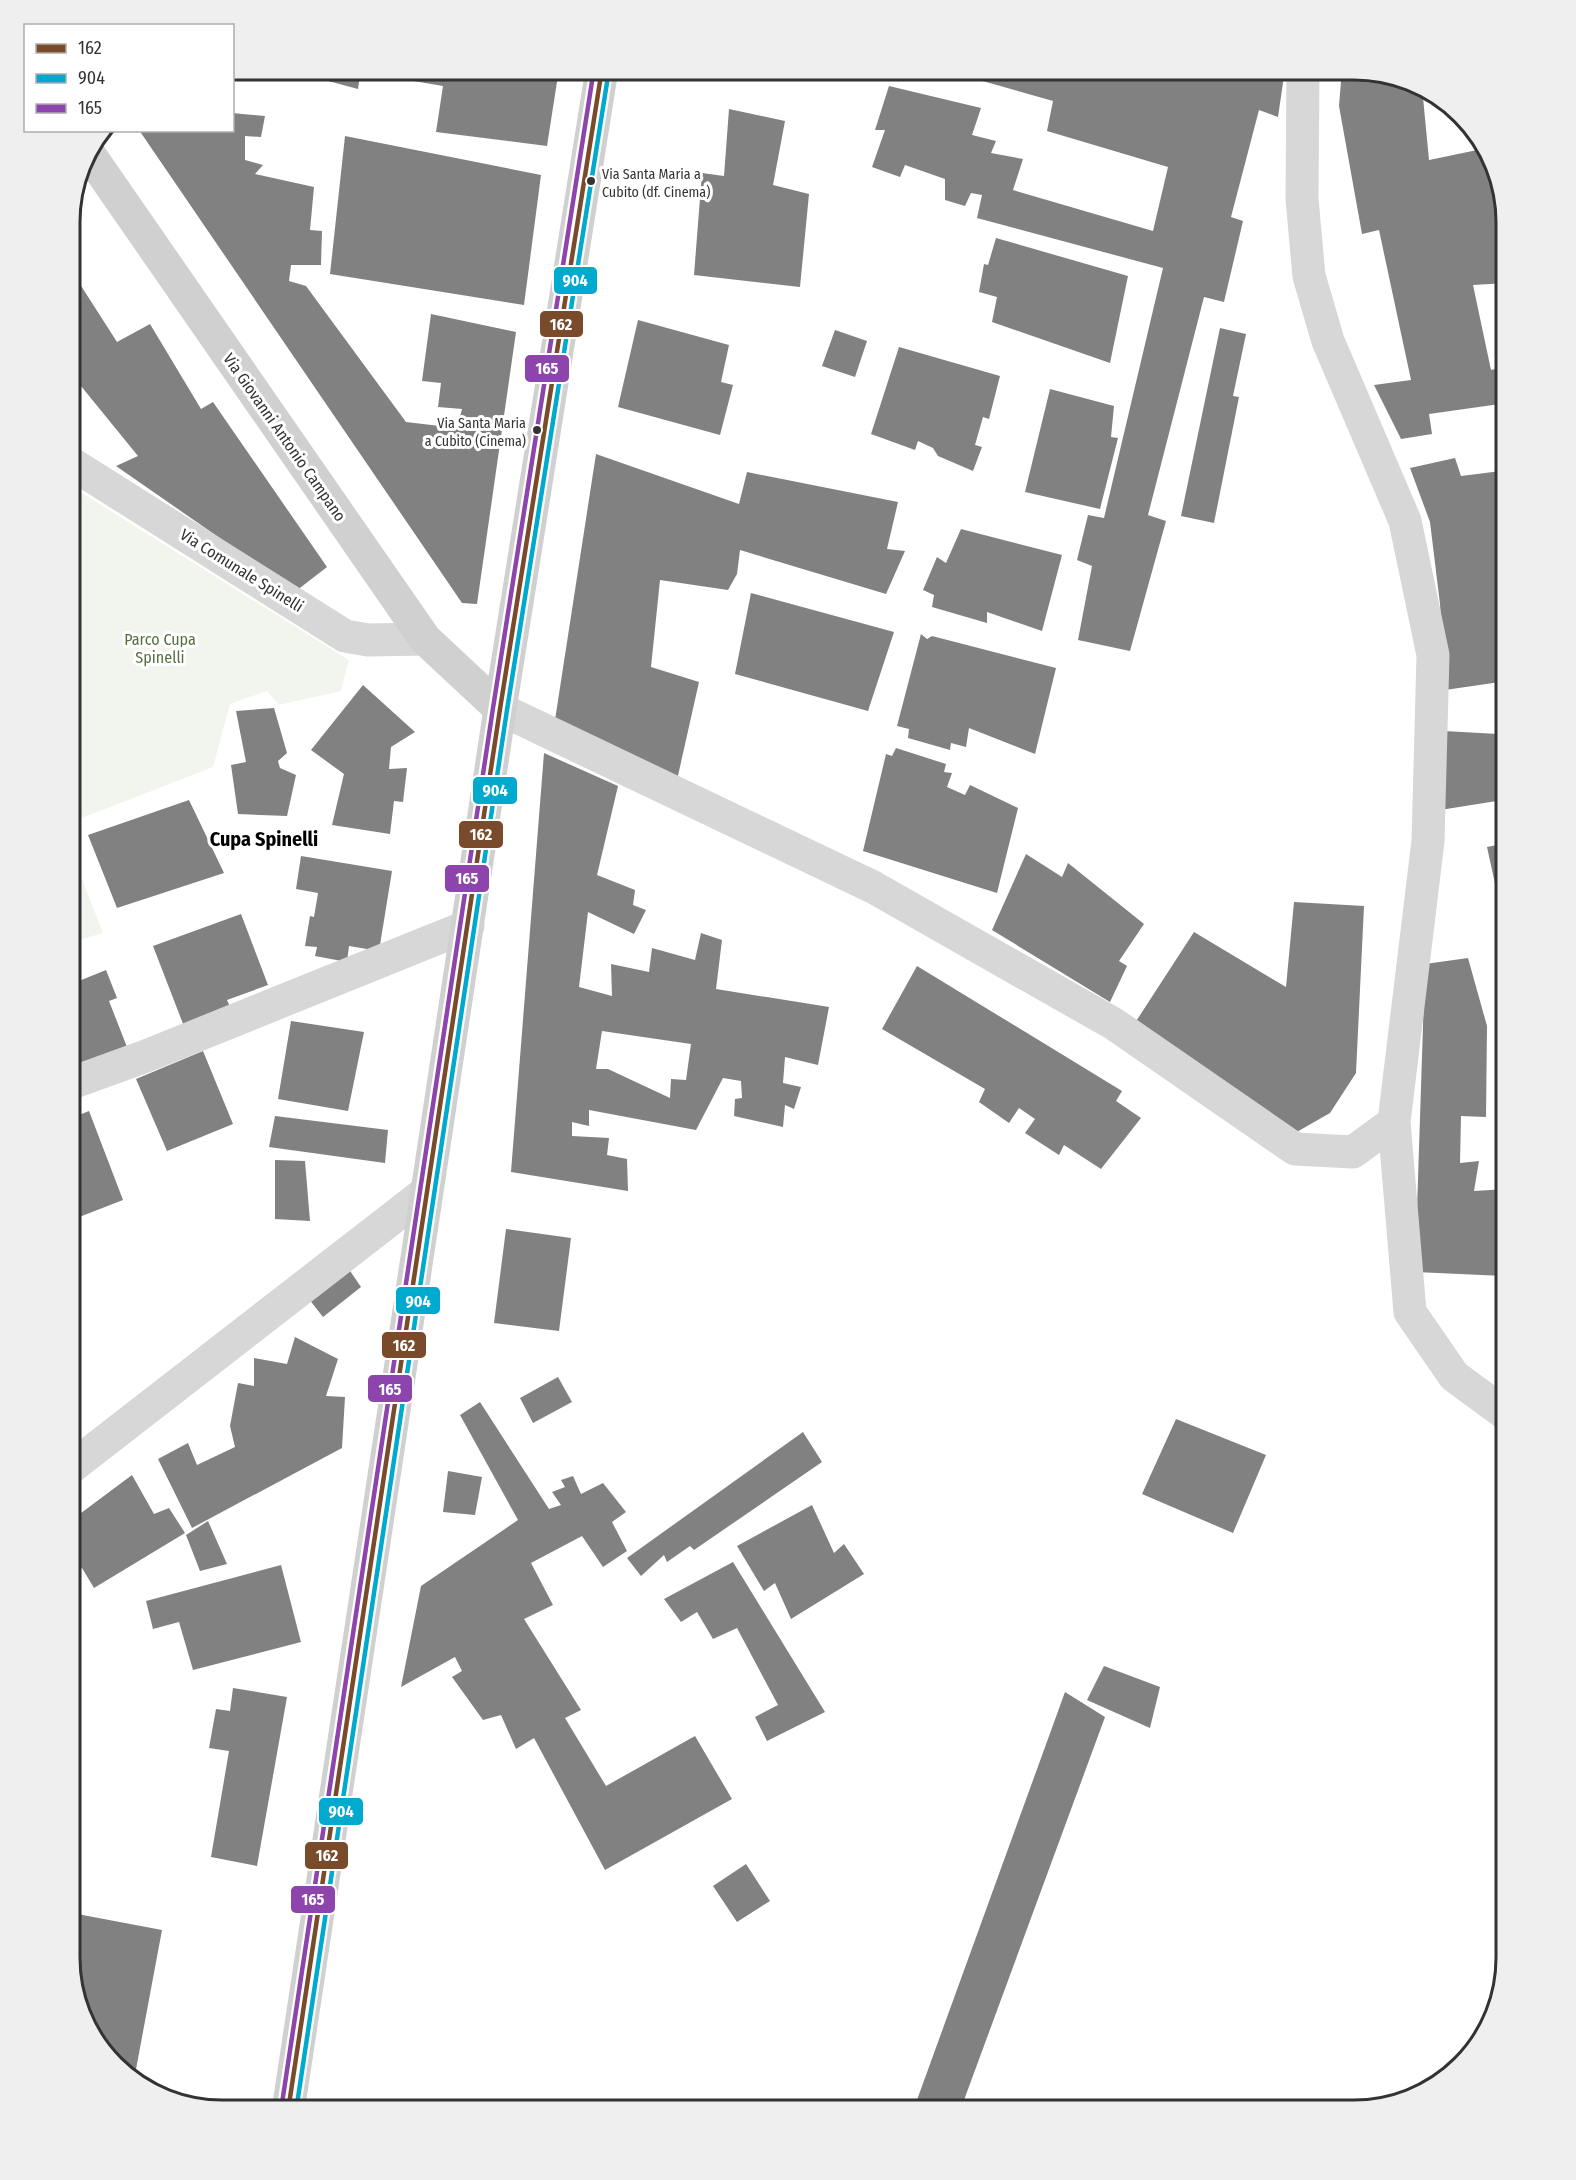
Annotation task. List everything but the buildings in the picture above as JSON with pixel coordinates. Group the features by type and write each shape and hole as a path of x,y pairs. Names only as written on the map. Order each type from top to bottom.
{"main road":[{"path":"290,2100 500,709 600,80"},
{"name":"Via Giovanni Antonio Campano","path":"93,160 425,639 500,709"}],"street":[{"path":"1303,80 1302,199 1309,276 1328,341 1405,521 1433,655 1428,841 1394,1122 1410,1312 1454,1376 1496,1407"},
{"name":"Via Comunale Spinelli","path":"80,469 345,636 368,640 425,639"},
{"path":"500,709 873,887 1114,1024 1295,1149 1353,1152 1394,1122"},
{"path":"80,1080 146,1056 468,926"},
{"path":"80,1460 426,1192"}],"green space":[{"name":"Parco Cupa Spinelli","path":"80,492 349,660 341,691 279,705 267,691 230,704 213,767 80,819"},
{"path":"80,874 103,933 80,940"}],"transit line":[{"name":"165","path":"283,2100 493,708 592,80"},
{"name":"162","path":"290,2100 500,709 600,80"},
{"name":"904","path":"298,2100 507,710 607,80"}],"place":[{"name":"Via Santa Maria a Cubito (df. Cinema)","path":"591,181"},
{"name":"Via Santa Maria a Cubito (Cinema)","path":"537,430"}],"district":[{"name":"Cupa Spinelli","path":"264,839"}]}
